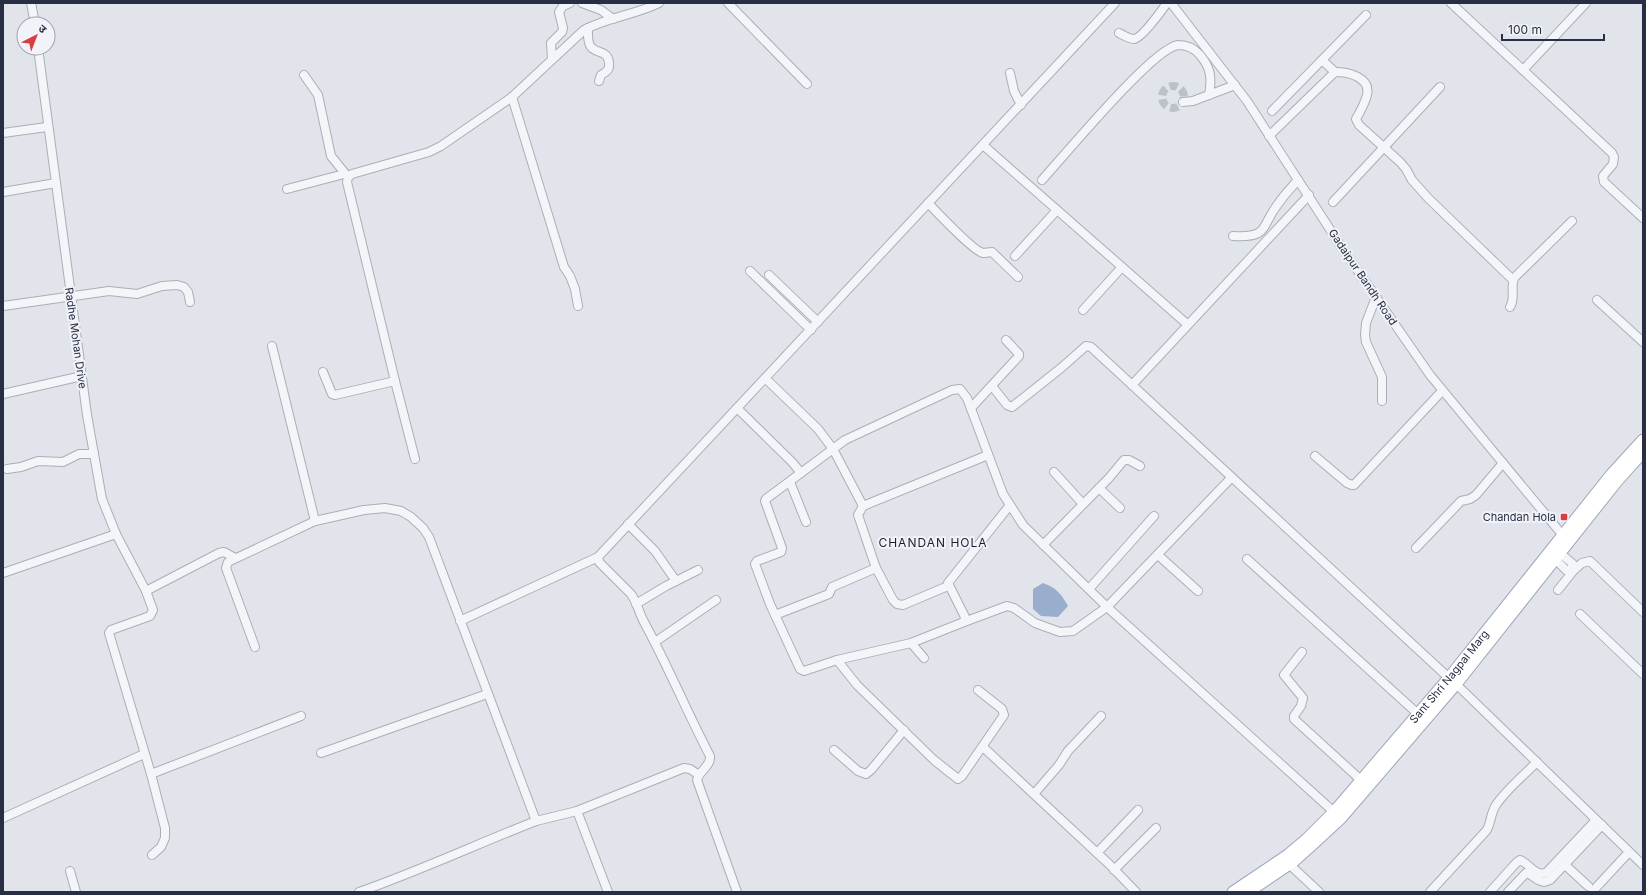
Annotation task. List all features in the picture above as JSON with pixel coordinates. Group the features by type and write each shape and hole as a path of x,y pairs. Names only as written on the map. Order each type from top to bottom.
{"main road":[{"name":"Sant Shri Nagpal Marg","path":"1248,892 1289,864 1341,818 1566,538 1621,463 1643,440"},
{"name":"Sant Shri Nagpal Marg","path":"1233,892 1288,855 1312,835 1334,812 1418,714 1452,681 1557,556 1566,538 1643,452"}],"street":[{"path":"31,3 33,16"},
{"path":"552,59 551,43 562,32 563,28 559,12 563,6 570,3"},
{"path":"582,3 602,10 613,19"},
{"path":"287,189 352,174 435,150 512,97 552,59 588,28 659,3"},
{"path":"728,3 807,84"},
{"path":"460,621 598,557 1115,3"},
{"path":"1119,33 1132,38 1138,37 1167,3"},
{"name":"Gadaipur Bandh Road","path":"1171,3 1235,85 1309,195 1342,248 1430,375 1566,538"},
{"path":"1451,3 1612,154 1614,160 1603,176 1604,182 1643,218"},
{"path":"1523,70 1586,3"},
{"path":"1272,111 1366,15"},
{"path":"588,28 590,46 594,50 599,50 606,55 609,60 610,67 601,75 599,81"},
{"path":"1042,180 1130,82 1154,59 1171,48 1178,45 1185,46 1196,52 1203,60 1211,75 1209,95"},
{"name":"Radhe Mohan Drive","path":"39,56 47,127 82,376 102,499 116,534 146,591 153,610 150,616 110,630 109,633 144,754"},
{"path":"1322,60 1335,72 1352,73 1366,86 1367,94 1356,119 1362,128 1400,162 1412,180 1428,198 1513,280 1514,297 1510,307"},
{"path":"1269,136 1335,72"},
{"path":"1010,73 1014,91 1021,105"},
{"path":"304,75 318,95 331,156 346,175 415,459"},
{"path":"1183,102 1209,95 1235,85"},
{"path":"1333,202 1440,87"},
{"path":"512,97 564,267 570,276 575,290 578,306"},
{"path":"3,132 47,127"},
{"path":"983,145 1187,324"},
{"path":"1233,236 1252,236 1258,233 1266,224 1277,204 1298,180"},
{"path":"3,192 56,183"},
{"path":"1132,385 1187,324 1309,195"},
{"path":"928,202 973,246 982,253 992,252 1018,277"},
{"path":"1015,256 1057,210"},
{"path":"1513,280 1572,221"},
{"path":"1083,310 1122,267"},
{"path":"750,271 811,330"},
{"path":"769,275 818,322"},
{"path":"3,306 108,291 137,294 162,286 177,285 184,287 188,292 190,302"},
{"path":"1376,297 1366,323 1365,335 1366,342 1382,377 1382,401"},
{"path":"1597,300 1643,342"},
{"path":"971,408 1019,356 1016,350 1006,340"},
{"path":"272,346 315,521"},
{"path":"992,386 1006,405 1012,407 1087,346 1091,346 1231,478 1452,681 1643,865"},
{"path":"323,372 332,394 335,395 395,381"},
{"path":"3,394 82,376"},
{"path":"766,378 818,429 833,449 863,506"},
{"path":"1231,478 1107,608 1072,630 1064,633 1035,623 1014,608 1007,606 911,643 837,660 802,671 799,668 754,564 756,561 778,553 782,549 766,500 848,438 956,388 960,389 965,394 971,408 1003,494 1024,525 1042,545 1107,608 1334,812"},
{"path":"1315,456 1347,483 1352,485 1354,484 1442,390"},
{"path":"738,408 801,473"},
{"path":"7,469 20,467 38,461 64,462 79,454 94,454"},
{"path":"948,586 902,605 897,604 876,568 858,514 863,506 988,456"},
{"path":"1042,545 1099,488 1124,460 1129,460 1140,466"},
{"path":"1416,548 1461,501 1470,499 1476,495 1503,464"},
{"path":"1054,472 1083,504"},
{"path":"790,482 806,522"},
{"path":"1099,488 1120,508"},
{"path":"964,622 965,617 948,586 949,579 1010,505"},
{"path":"255,647 226,568 228,562 315,521 364,510 385,508 401,511 411,517 423,528 429,537 536,821"},
{"path":"1088,589 1154,516"},
{"path":"628,524 655,551 676,581"},
{"path":"3,574 116,534"},
{"path":"146,591 219,553 224,552 235,558"},
{"path":"1158,555 1198,591"},
{"path":"1557,556 1573,564 1573,569"},
{"path":"598,557 599,562 631,594 710,756 709,763 699,774 698,780 737,892"},
{"path":"1247,558 1418,714"},
{"path":"1558,590 1573,569 1582,563 1590,561 1643,612"},
{"path":"775,614 829,594 832,586 876,568"},
{"path":"636,604 698,570"},
{"path":"655,642 716,600"},
{"path":"1580,614 1643,674"},
{"path":"911,643 924,658"},
{"path":"1302,652 1284,675 1303,698 1294,719 1362,781"},
{"path":"837,660 857,684 934,760 958,779 962,776 983,747 1004,715 1002,709 978,690"},
{"path":"321,753 488,694"},
{"path":"151,774 301,716"},
{"path":"1034,794 1059,765 1068,751 1101,716"},
{"path":"834,750 858,771 866,774 904,730"},
{"path":"983,747 1097,853 1136,892"},
{"path":"3,818 144,754 151,774 165,833 165,838 160,849 152,855"},
{"path":"1430,892 1486,831 1495,806 1537,762"},
{"path":"359,892 412,873 478,844 536,821 577,811 684,768 690,769 699,774"},
{"path":"1097,853 1138,810"},
{"path":"577,811 608,892"},
{"path":"1508,892 1526,873 1544,882 1550,880 1599,822"},
{"path":"1490,892 1520,860 1536,873 1542,874 1546,872 1599,822"},
{"path":"1114,870 1156,828"},
{"path":"1564,864 1590,889 1629,852"},
{"path":"1289,864 1320,892"},
{"path":"70,871 76,892"}],"water":[{"path":"1043,583 1052,587 1058,592 1068,606 1058,617 1041,616 1033,609 1033,589"}],"tunnel":[{"path":"1173,86 1181,89 1184,97 1181,105 1173,108 1165,105 1162,97 1165,89 1173,86"}],"place":[{"name":"Chandan Hola","path":"1564,517"}],"district":[{"name":"CHANDAN HOLA","path":"933,542"}]}
